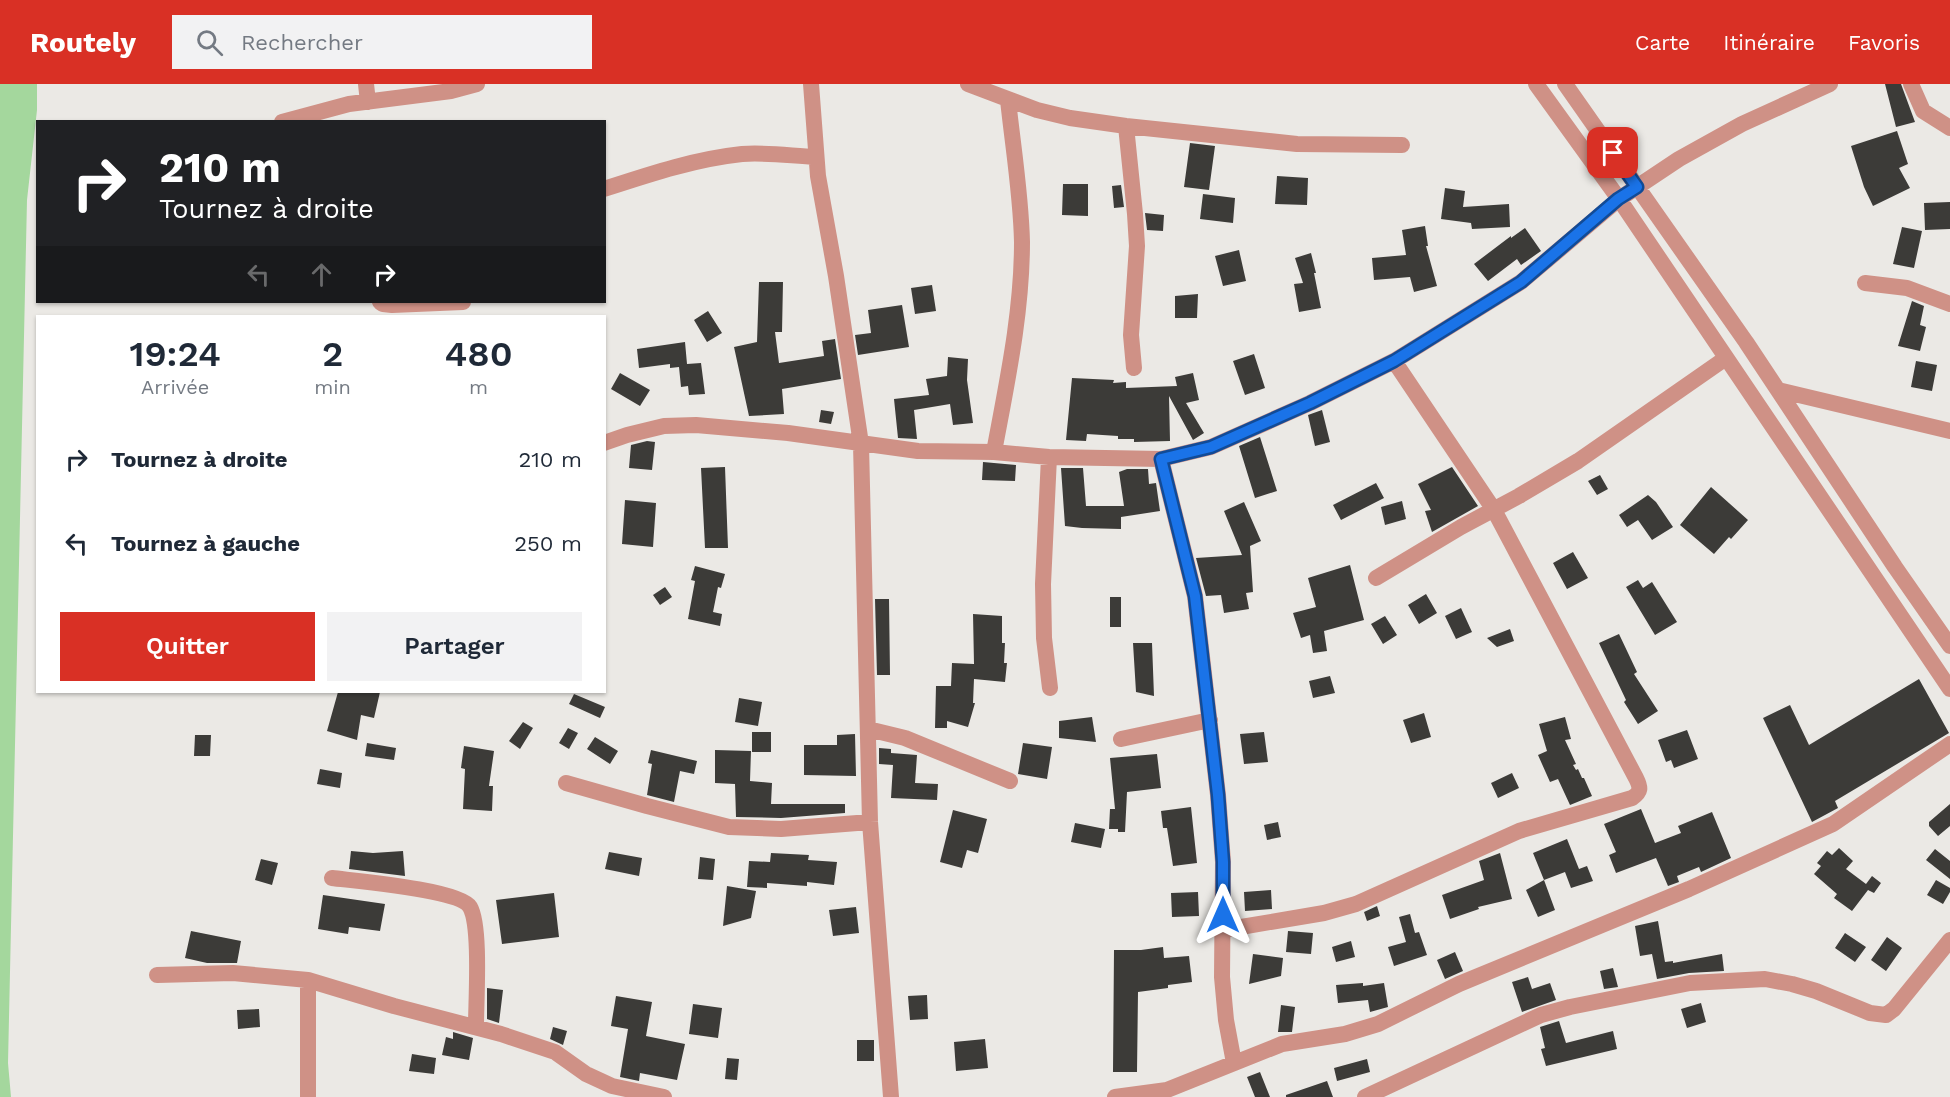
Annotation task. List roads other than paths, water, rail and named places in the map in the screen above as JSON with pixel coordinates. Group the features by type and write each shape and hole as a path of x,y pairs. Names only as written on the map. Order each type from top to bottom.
{"street":[{"path":"366,84 368,102"},
{"path":"302,119 349,104 451,91 477,84"},
{"path":"812,84 816,157 861,444 870,822 891,1097"},
{"path":"968,84 1037,110 1070,118 1126,126 1297,144 1402,145"},
{"path":"1536,84 1618,199 1950,689"},
{"path":"1565,84 1746,342 1950,646"},
{"path":"606,442 664,426 696,425 788,433 918,451 994,452 1049,458 1161,459 1211,447 1310,403 1394,361 1521,282 1618,199 1679,159 1742,124 1830,84"},
{"path":"1911,84 1923,111 1950,128"},
{"path":"994,452 1015,336 1021,284 1022,240 1008,100"},
{"path":"1126,126 1136,214 1137,246 1131,335 1134,368"},
{"path":"606,188 671,167 722,157 746,154 816,157"},
{"path":"1865,283 1907,288 1950,304"},
{"path":"382,303 392,305 439,303"},
{"path":"1376,578 1578,461 1726,358"},
{"path":"1223,930 1324,913 1356,904 1520,831 1639,794 1640,786 1636,778 1494,510 1394,361"},
{"path":"1778,390 1950,431"},
{"path":"1049,458 1043,584 1044,638 1050,688"},
{"path":"1161,459 1195,596 1210,720 1223,862 1222,977 1226,1020 1234,1063"},
{"path":"1121,739 1210,720"},
{"path":"868,729 905,738 1010,781"},
{"path":"1115,1097 1167,1090 1282,1044 1345,1034 1378,1024 1459,984 1689,889 1833,824 1950,744"},
{"path":"566,783 729,827 781,829 870,822"},
{"path":"332,878 431,891 455,897 468,904 473,914 476,931 476,1026"},
{"path":"1365,1097 1541,1015 1569,1007 1690,984 1766,979 1816,991 1870,1013 1887,1015 1950,940"},
{"path":"158,975 233,973 308,980 394,1006 476,1026 555,1052 586,1074 612,1086 664,1097"},
{"path":"308,980 308,1097"}]}
